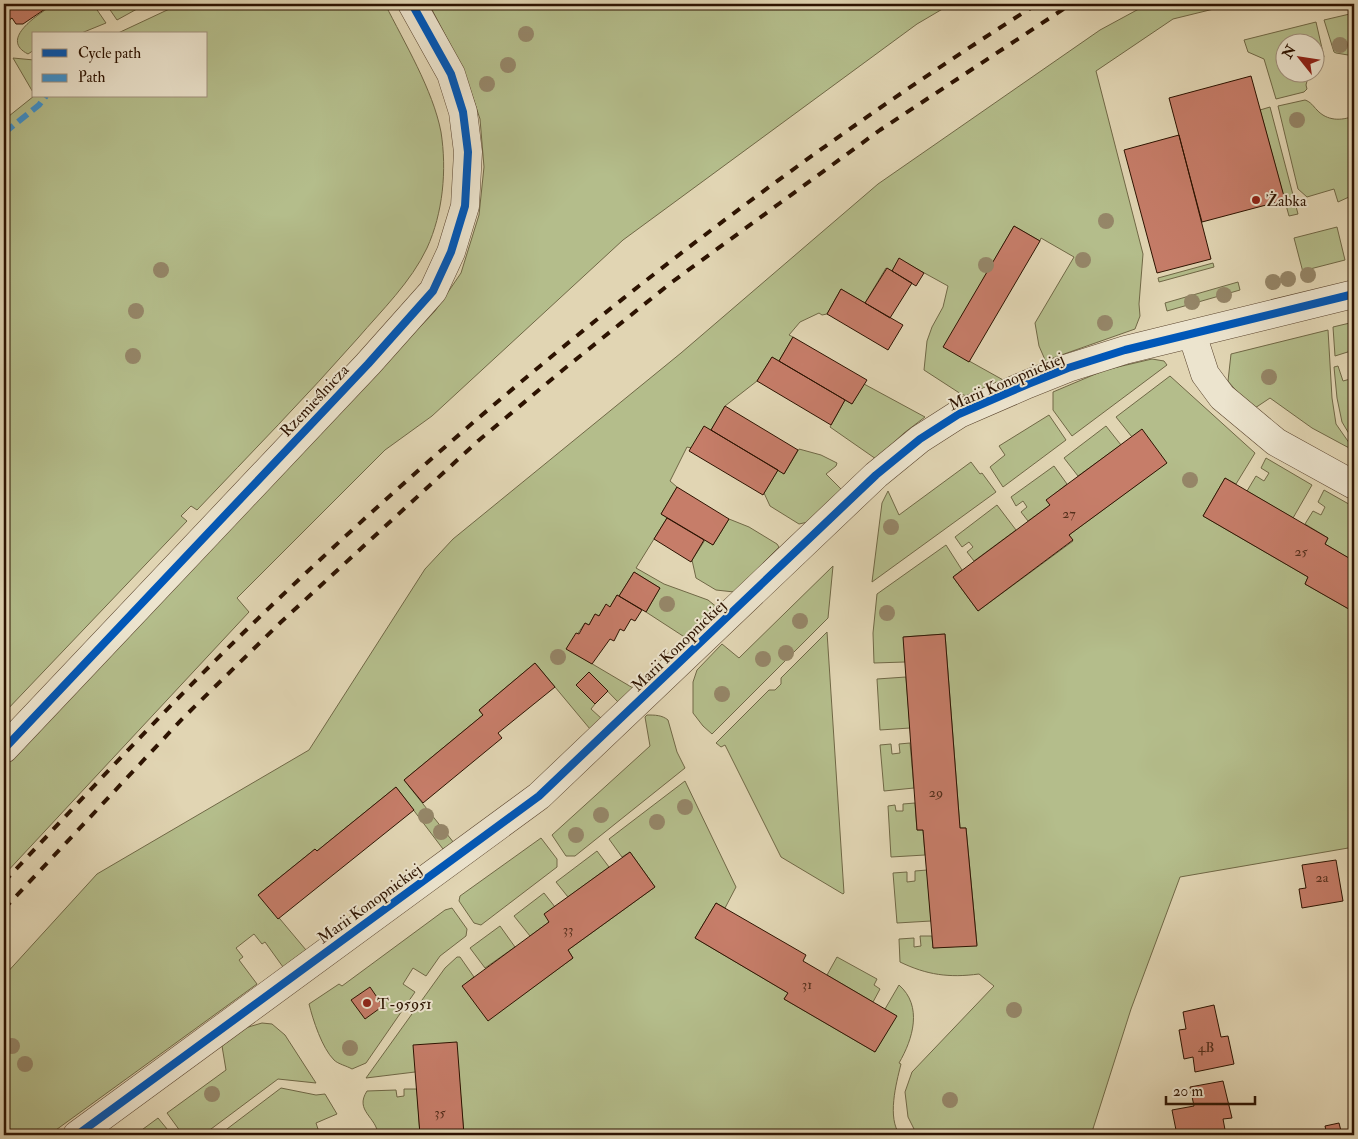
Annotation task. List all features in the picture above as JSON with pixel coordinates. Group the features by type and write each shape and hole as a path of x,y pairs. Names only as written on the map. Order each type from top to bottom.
{"street":[{"name":"Rzemieślnicza","path":"4,749 368,364 433,291 451,252 465,206 468,152 463,112 451,74 412,4"},
{"name":"Marii Konopnickiej","path":"77,1135 539,796 876,475 920,439 960,414 1068,368 1125,350 1354,294"},
{"path":"1192,334 1205,374 1222,397 1276,442 1354,485"}],"green space":[{"path":"48,4 93,4 106,23 84,32 32,32 32,51 28,54 20,48 17,42 19,36 35,17 48,8"},
{"path":"106,4 122,4 134,7 139,4 146,4 117,20"},
{"path":"180,4 385,4 425,83 437,116 444,161 440,206 427,248 413,272 386,306 318,382 197,510 191,506 181,516 187,521 4,713 4,120 32,98 208,98 208,32 120,32"},
{"path":"429,4 951,4 917,24 623,240 432,416 385,450 237,598 249,612 4,875 4,765 435,311 461,273 479,215 484,167 480,119 464,71"},
{"path":"1148,4 1234,4 1173,19 1096,71 1143,254 1139,304 1140,316 1135,329 1046,362 1039,346 1035,323 1074,257 1041,238 1040,241 1014,226 944,347 1005,381 969,397 961,394 924,370 927,341 943,307 948,286 899,259 892,271 886,268 865,303 841,289 827,314 822,315 819,313 800,322 789,335 793,337 779,361 772,357 757,381 725,406 711,430 691,448 687,447 670,481 677,487 661,514 667,518 636,568 664,584 708,600 718,608 686,638 646,612 660,588 634,572 610,607 606,605 599,616 595,614 589,625 585,623 567,649 633,688 618,702 589,672 576,685 595,704 591,709 602,719 590,729 535,663 479,710 483,715 404,780 454,843 443,849 396,787 317,851 315,849 259,894 306,950 283,967 265,942 262,944 254,934 236,948 243,957 239,960 257,984 49,1135 4,1135 4,976 97,874 309,750 425,569 453,539 681,353 878,184 1100,30"},
{"path":"1354,13 1354,56 1336,53 1334,52 1324,20"},
{"path":"1316,22 1318,32 1276,32"},
{"path":"1276,32 1276,82 1307,82 1307,89 1304,92 1276,99 1264,59 1248,52 1244,40"},
{"path":"13,58 32,60 32,91"},
{"path":"1305,100 1321,114 1330,118 1344,119 1354,116 1354,191 1349,197 1338,202 1334,189 1307,197 1298,189 1278,106"},
{"path":"1270,107 1298,214 1289,216 1260,110"},
{"path":"1337,227 1345,260 1310,269 1311,274 1304,276 1294,238"},
{"path":"1213,263 1214,267 1159,282 1158,278"},
{"path":"1238,282 1240,290 1167,311 1165,303"},
{"path":"1354,322 1354,350 1335,356 1333,327"},
{"path":"1328,330 1332,398 1336,424 1352,447 1351,449 1312,428 1270,398 1252,410 1228,381 1231,354"},
{"path":"1152,359 1164,361 1167,365 1072,436 1053,410 1053,392 1105,370"},
{"path":"1338,366 1343,381 1354,378 1354,442 1342,422 1334,367"},
{"path":"1170,376 1255,453 1236,484 1225,478 1203,516 1308,577 1305,584 1354,612 1354,847 1180,877 1131,1009 1091,1135 1015,1135 1018,1131 988,1135 920,1135 916,1133 908,1117 905,1092 912,1072 994,986 979,974 958,976 929,973 900,962 899,939 914,938 914,947 921,946 920,936 932,936 933,948 977,945 966,828 960,828 945,634 904,637 905,662 874,663 873,633 877,594 946,545 962,570 953,577 978,611 1073,541 1069,535 1166,463 1132,437 1116,417"},
{"path":"864,384 925,417 904,433 876,459 830,427 845,400 852,404"},
{"path":"1049,415 1066,440 1003,487 990,467 1005,455 999,446"},
{"path":"1106,426 1121,445 1078,476 1064,458"},
{"path":"799,449 821,455 837,463 826,474 842,490 808,522 799,524 770,506 764,493 778,470 784,474"},
{"path":"1266,458 1312,485 1293,518 1247,491 1256,476 1264,481 1269,473 1261,468"},
{"path":"971,462 996,492 872,582 882,503 888,491 899,515"},
{"path":"1054,466 1067,484 1047,500 1050,505 1028,521 1021,512 1027,507 1023,501 1016,506 1011,497"},
{"path":"1324,490 1354,507 1354,551 1350,559 1325,544 1328,538 1305,524 1313,511 1321,515 1325,507 1318,502"},
{"path":"997,505 1016,530 974,561 967,552 973,547 969,542 962,547 955,537"},
{"path":"729,519 749,527 779,547 734,592 716,590 696,578 692,560 705,540 713,545"},
{"path":"833,566 828,618 712,734 693,713 693,682 697,670 722,644 739,658"},
{"path":"827,632 843,894 781,857 725,745 721,747 716,743 769,690 775,690 781,684 781,678"},
{"path":"906,677 910,728 880,730 877,679"},
{"path":"647,715 661,716 668,720 677,752 685,768 575,856 566,856 552,835 650,746 645,717"},
{"path":"910,743 914,788 884,791 880,745 891,744 892,754 900,753 899,744"},
{"path":"685,781 736,887 725,908 716,903 695,938 788,993 784,999 875,1052 896,1016 885,1009 899,985 906,993 911,1003 913,1023 908,1044 899,1063 901,1064 894,1101 894,1120 900,1135 464,1135 456,1042 415,1072 366,1078 445,968 457,957 460,957 474,977 463,986 488,1020 573,958 568,950 655,887 630,852 622,857 609,839"},
{"path":"915,803 917,830 923,830 925,855 891,857 888,806 895,805 896,811 903,811 903,804"},
{"path":"541,838 557,859 557,867 481,925 474,923 459,901 460,896"},
{"path":"597,851 609,867 568,897 556,882"},
{"path":"927,870 931,921 897,923 893,873 907,872 907,882 915,881 915,871"},
{"path":"544,893 555,907 549,922 530,936 514,916"},
{"path":"452,908 467,929 466,936 440,956 426,976 413,968 403,984 415,992 366,1063 352,1069 336,1061 322,1041 309,1004 339,984 342,986 445,910"},
{"path":"500,926 515,947 485,968 470,948"},
{"path":"837,957 877,979 874,985 880,989 873,1002 827,975"},
{"path":"262,1023 272,1024 285,1035 316,1083 278,1079 203,1135 183,1135 167,1113 226,1070 222,1046 245,1028"},
{"path":"281,1088 316,1095 325,1094 337,1114 316,1123 320,1135 226,1135 223,1132"},
{"path":"404,1089 417,1089 420,1135 378,1135 377,1129 363,1104 367,1091 396,1090 397,1097 404,1096"},
{"path":"158,1118 172,1135 135,1135"}],"building":[{"path":"4,4 48,4 48,7 23,24 16,24 12,18 4,24"},
{"path":"1251,76 1285,200 1202,222 1169,98"},
{"path":"1179,135 1211,259 1157,273 1124,150"},
{"path":"1014,226 1040,241 969,362 943,347"},
{"path":"899,258 924,273 916,286 892,271"},
{"path":"887,268 912,283 890,318 865,303"},
{"path":"841,289 903,325 888,350 827,314"},
{"path":"793,337 867,380 852,404 779,361"},
{"path":"772,357 845,400 831,425 757,381"},
{"path":"725,406 798,450 784,474 711,430"},
{"path":"704,426 778,470 763,495 689,451"},
{"path":"1142,429 1167,463 1069,535 1073,540 978,611 953,577 1050,505 1046,500"},
{"path":"1225,478 1328,538 1325,544 1354,561 1354,612 1305,584 1308,577 1203,516"},
{"path":"677,487 729,519 713,545 661,514"},
{"path":"667,518 704,540 691,562 654,539"},
{"path":"634,572 660,588 646,612 619,596"},
{"path":"617,595 642,610 635,621 631,619 624,631 620,629 614,641 610,639 592,664 566,649 576,633 579,634 585,623 589,625 595,614 599,616 606,604 610,607"},
{"path":"945,634 960,828 966,828 977,946 933,948 923,830 917,830 903,637"},
{"path":"535,663 555,687 498,733 502,738 423,803 404,780 483,715 479,710"},
{"path":"589,672 608,691 595,704 576,685"},
{"path":"396,787 414,810 278,919 258,895 315,849 317,851"},
{"path":"630,852 655,887 568,950 573,958 488,1021 462,986 549,922 544,914"},
{"path":"1336,860 1343,901 1302,908 1299,889 1306,888 1302,865"},
{"path":"716,903 806,955 803,961 897,1016 875,1052 784,999 788,993 695,938"},
{"name":"T-95951","path":"370,987 383,1006 365,1019 351,1000"},
{"path":"1214,1005 1221,1037 1228,1036 1234,1064 1195,1072 1193,1057 1184,1059 1179,1030 1186,1029 1183,1012"},
{"path":"457,1042 464,1135 420,1135 413,1045"},
{"path":"1223,1081 1232,1118 1223,1119 1226,1135 1177,1135 1172,1110 1194,1106 1190,1087"},
{"path":"1339,1123 1342,1135 1327,1135 1325,1126"}],"railway":[{"path":"4,882 135,743 236,640 359,524 450,442 638,286 735,212 834,140 1037,4"},
{"path":"4,909 183,718 281,622 478,441 672,282 880,130 1071,4"}],"marked path":[{"path":"4,133 39,105 44,98"},
{"path":"902,1135 903,1130"}],"cycle path":[{"path":"4,749 368,364 433,291 451,252 465,206 468,152 463,112 451,74 412,4"},
{"path":"77,1135 539,796 876,475 920,439 959,414 1068,368 1125,350 1354,294"}],"place":[{"name":"Żabka","path":"1256,200"},
{"name":"T-95951","path":"367,1003"}]}
